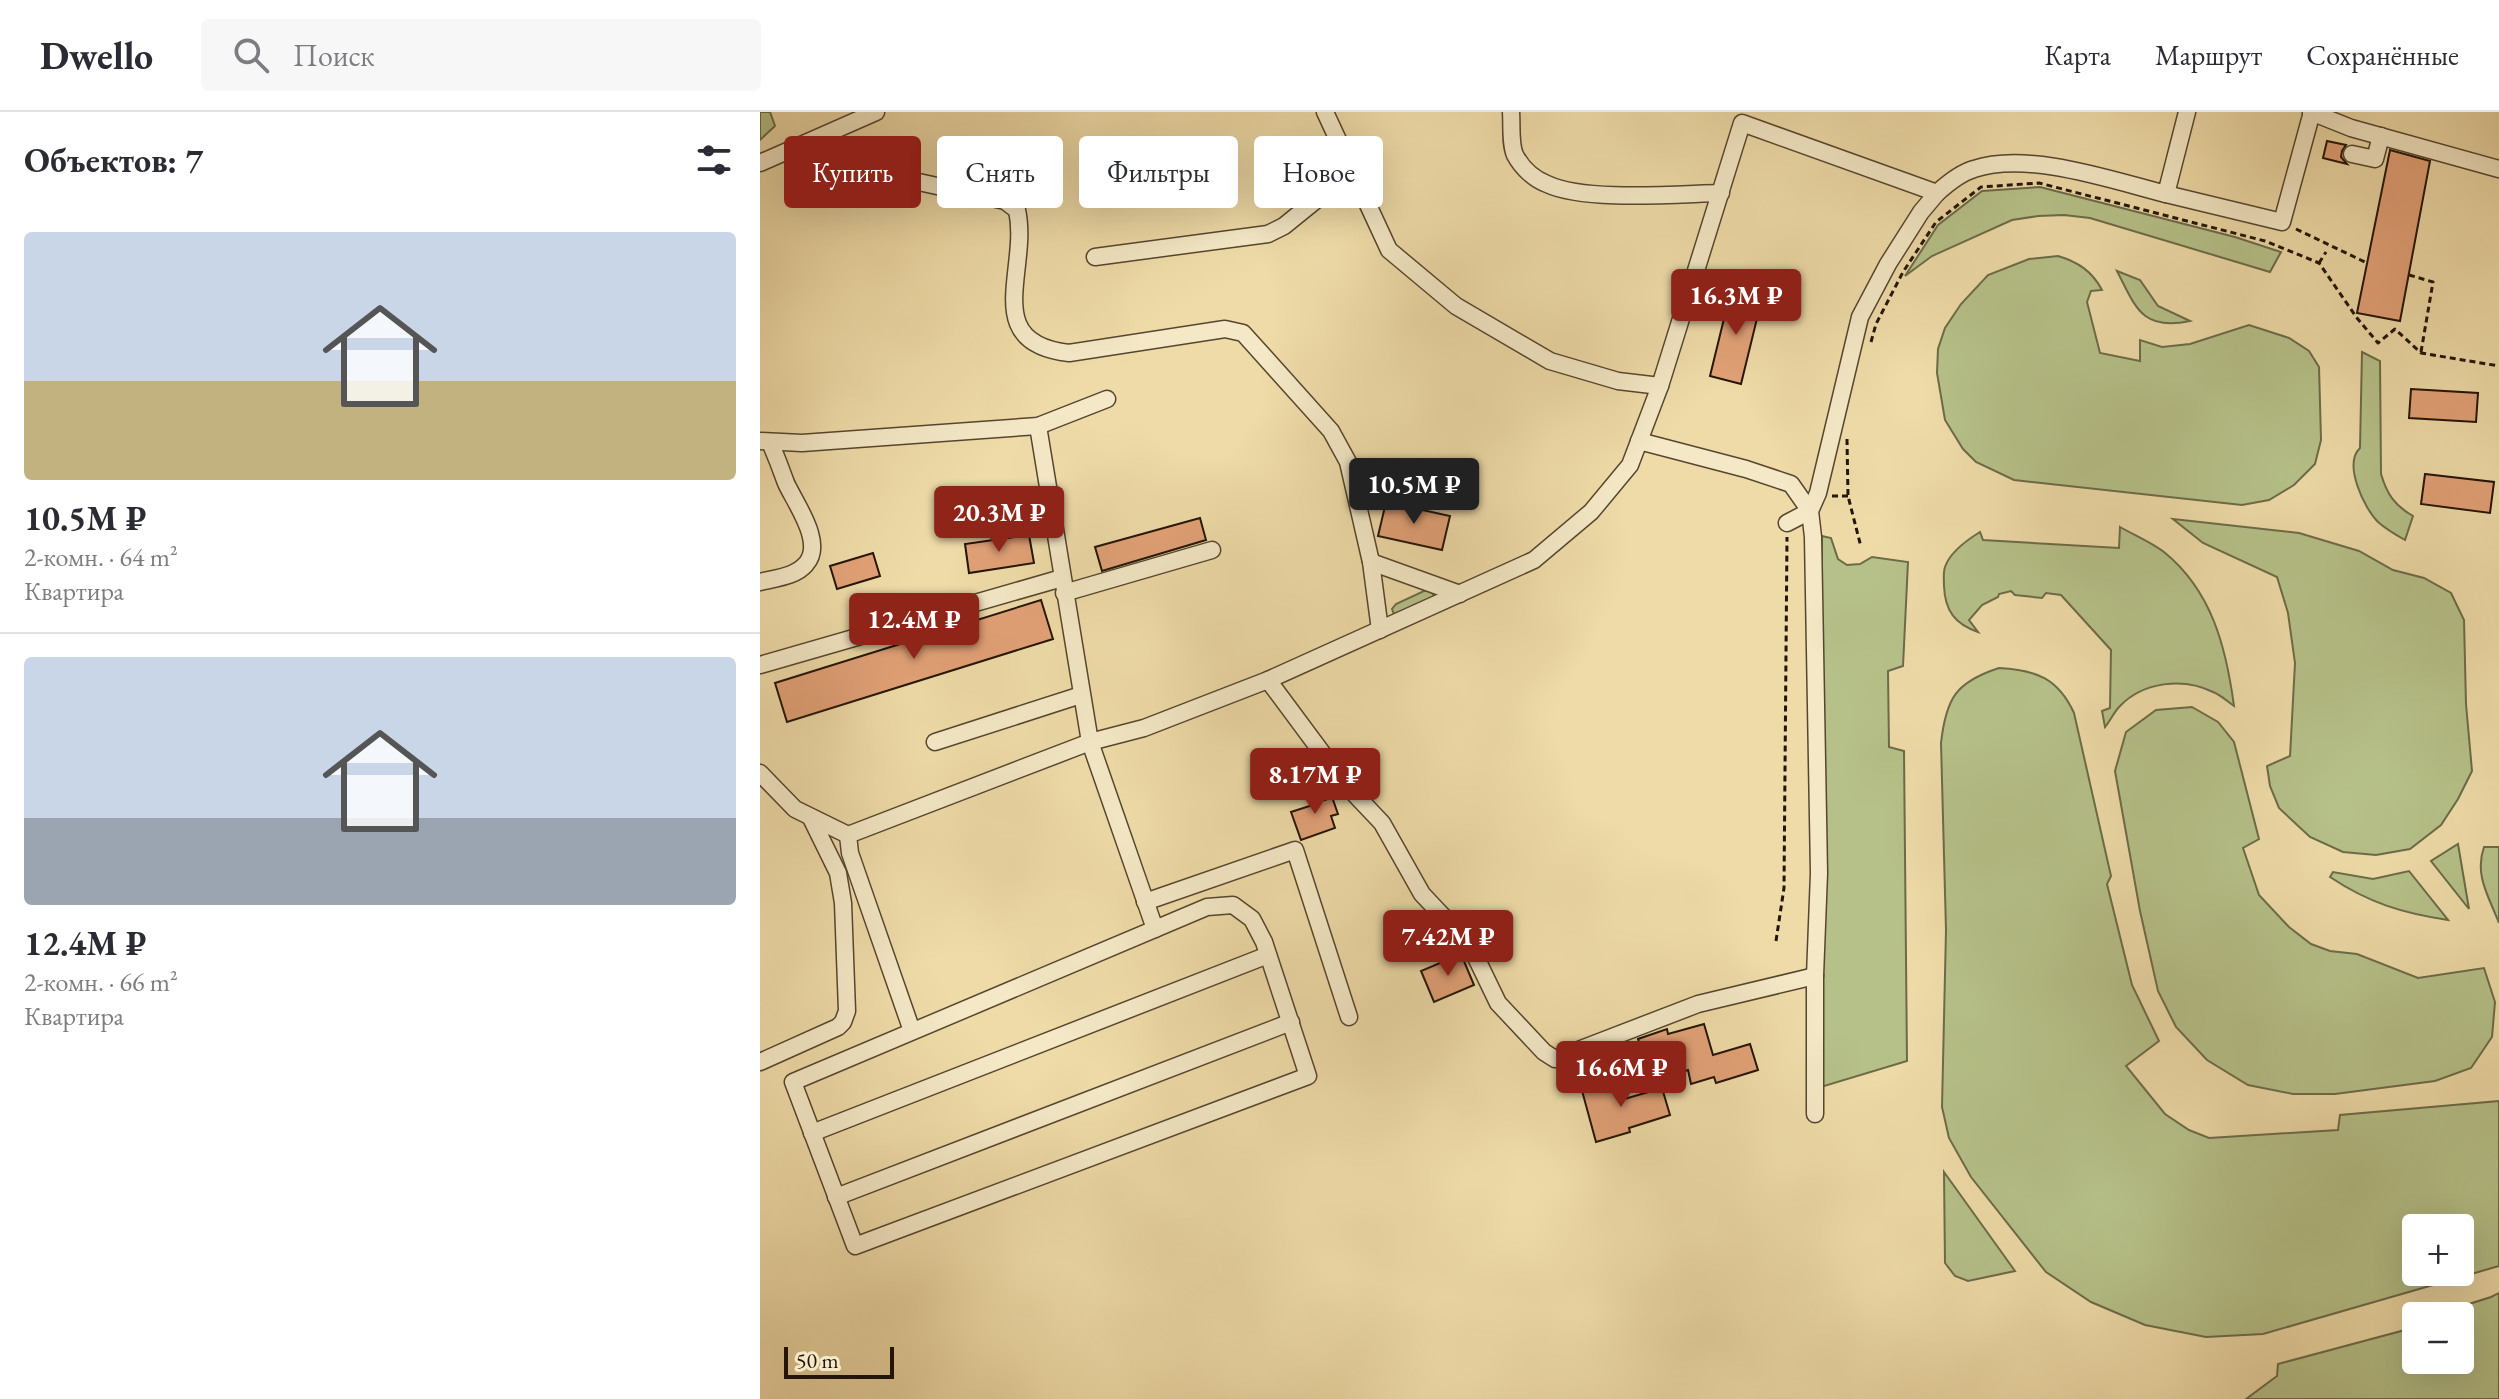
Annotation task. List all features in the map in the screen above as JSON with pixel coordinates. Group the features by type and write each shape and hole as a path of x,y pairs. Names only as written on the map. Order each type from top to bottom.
{"lane":[{"path":"824,136 876,112"},
{"path":"1325,112 1336,136"},
{"path":"1511,112 1513,152 1525,169 1545,184 1599,194 1721,193"},
{"path":"2166,194 2187,112"},
{"path":"1815,1114 1819,873 1814,553 1810,511 1818,493 1860,317 1921,212 1937,193 1973,169 2013,163 2039,164 2282,222 2312,112 2351,128 2499,169"},
{"path":"760,773 795,809 848,835 1090,742 1144,728 1268,680 1534,560 1591,512 1630,465 1660,386 1743,118 1937,193"},
{"path":"2352,154 2375,159 2381,136"},
{"path":"760,163 784,154"},
{"path":"921,183 1005,201 1017,210 1021,227 1014,313 1020,331 1030,342 1046,351 1069,353 1225,329 1243,333 1331,431 1348,462 1371,562 1380,630"},
{"path":"1095,257 1268,234 1306,208"},
{"path":"1369,208 1389,250 1456,306 1550,361 1618,381 1660,386"},
{"path":"760,582 794,573 806,565 812,544 807,522 765,442 802,443 1038,426 1107,399"},
{"path":"1038,426 1090,742 1155,929"},
{"path":"1639,441 1791,484 1810,511"},
{"path":"1787,523 1810,511"},
{"path":"760,665 1212,550"},
{"path":"1371,562 1460,594"},
{"path":"1268,680 1346,785 1382,823 1422,894 1470,945 1498,1003 1544,1052 1555,1059 1698,1004 1815,976"},
{"path":"935,742 1081,695"},
{"path":"760,1062 838,1027 847,1011 843,903 838,873 811,818"},
{"path":"848,835 850,853 912,1031"},
{"path":"1145,902 1295,850 1349,1017"},
{"path":"1233,905 1252,919 1268,955 1308,1076 855,1246 793,1082 912,1031 1207,907 1233,905"},
{"path":"812,1133 1268,955"},
{"path":"836,1197 1291,1022"}],"path":[{"path":"1869,352 1876,324 1903,272 1936,222 1981,187 2039,183 2265,241 2319,263 2378,343 2395,329 2421,353 2499,366"},
{"path":"2282,222 2367,263"},
{"path":"2319,263 2326,252"},
{"path":"2409,275 2433,282 2421,353"},
{"path":"1847,438 1848,496 1861,547"},
{"path":"1835,497 1848,496"},
{"path":"1776,941 1784,888 1787,523"}],"green space":[{"path":"760,112 770,112 775,126 760,140"},
{"path":"2040,187 2235,237 2281,252 2270,272 2090,218 2038,216 2012,220 1932,256 1905,276 1938,225 1982,191"},
{"path":"2058,256 2084,268 2102,290 2091,291 2087,302 2100,353 2140,361 2140,340 2162,347 2190,344 2249,325 2289,338 2309,351 2319,367 2321,440 2315,464 2294,485 2269,500 2242,505 2014,480 1976,462 1963,449 1945,420 1937,373 1938,349 1945,328 1961,304 1988,275 2029,259"},
{"path":"2117,271 2140,280 2158,306 2190,321 2161,323 2143,314"},
{"path":"2362,352 2380,361 2381,474 2392,498 2413,516 2405,540 2378,522 2357,486 2354,464 2360,448"},
{"path":"2173,519 2299,533 2359,551 2393,570 2424,578 2451,593 2464,620 2466,704 2472,771 2441,825 2410,849 2376,855 2343,852 2310,837 2279,808 2270,786 2267,766 2290,756 2295,663 2288,613 2277,577 2203,543"},
{"path":"2120,527 2164,552 2194,584 2221,642 2234,706 2201,687 2164,684 2129,698 2105,727 2102,711 2110,708 2111,650 2061,595 2046,593 2042,598 2015,595 2011,591 1999,594 1982,605 1969,620 1978,632 1957,621 1949,609 1944,577 1947,562 1955,551 1980,532 1983,540 2119,548"},
{"path":"1822,536 1831,538 1838,559 1847,565 1860,564 1872,557 1908,562 1903,666 1888,671 1889,747 1904,751 1907,1061 1821,1087"},
{"path":"1426,590 1434,596 1431,600 1400,615 1394,614 1392,609 1396,604"},
{"path":"1999,668 2035,674 2061,691 2074,713 2111,876 2107,884 2132,985 2159,1041 2126,1066 2165,1114 2189,1130 2209,1138 2338,1130 2340,1115 2499,1101 2499,1266 2474,1273 2474,1214 2402,1214 2402,1286 2430,1286 2263,1334 2206,1337 2145,1325 2091,1302 2046,1272 1971,1177 1949,1138 1942,1107 1946,930 1941,743 1950,703 1972,679"},
{"path":"2192,707 2218,722 2234,742 2259,839 2243,848 2259,895 2289,927 2311,944 2330,951 2357,954 2418,978 2484,968 2495,1002 2492,1037 2471,1068 2435,1081 2335,1094 2293,1094 2248,1085 2207,1060 2176,1027 2158,991 2115,771 2126,732 2156,710"},
{"path":"2458,844 2469,909 2431,861"},
{"path":"2484,847 2499,847 2499,923 2482,876"},
{"path":"2409,871 2448,920 2386,906 2330,877 2333,872 2373,879"},
{"path":"1944,1172 2015,1271 1968,1281 1955,1276 1945,1263"},
{"path":"2499,1293 2499,1399 2246,1399 2277,1376 2278,1364 2402,1331 2402,1374 2474,1374 2474,1302"}],"building":[{"path":"2327,141 2346,145 2341,157 2347,164 2323,158"},
{"path":"2390,150 2430,161 2400,321 2357,313"},
{"path":"1731,290 1762,298 1741,384 1710,376"},
{"path":"2411,389 2478,393 2476,422 2409,418"},
{"path":"2425,474 2494,482 2490,513 2421,504"},
{"path":"1386,502 1450,516 1442,550 1378,536"},
{"path":"1200,518 1206,540 1102,571 1095,547"},
{"path":"1029,535 1034,563 969,573 965,544"},
{"path":"873,553 880,576 837,589 830,566"},
{"path":"1041,600 1053,639 787,722 775,683"},
{"path":"1320,789 1325,800 1332,797 1338,814 1331,816 1335,828 1301,840 1291,812 1313,805 1308,793"},
{"path":"1461,954 1474,985 1434,1002 1421,971"},
{"path":"1704,1024 1713,1055 1750,1044 1758,1070 1716,1083 1714,1077 1691,1084 1688,1070 1651,1081 1638,1039 1667,1029 1668,1034"},
{"path":"1615,1078 1621,1100 1662,1088 1670,1115 1596,1142 1581,1087"}]}
